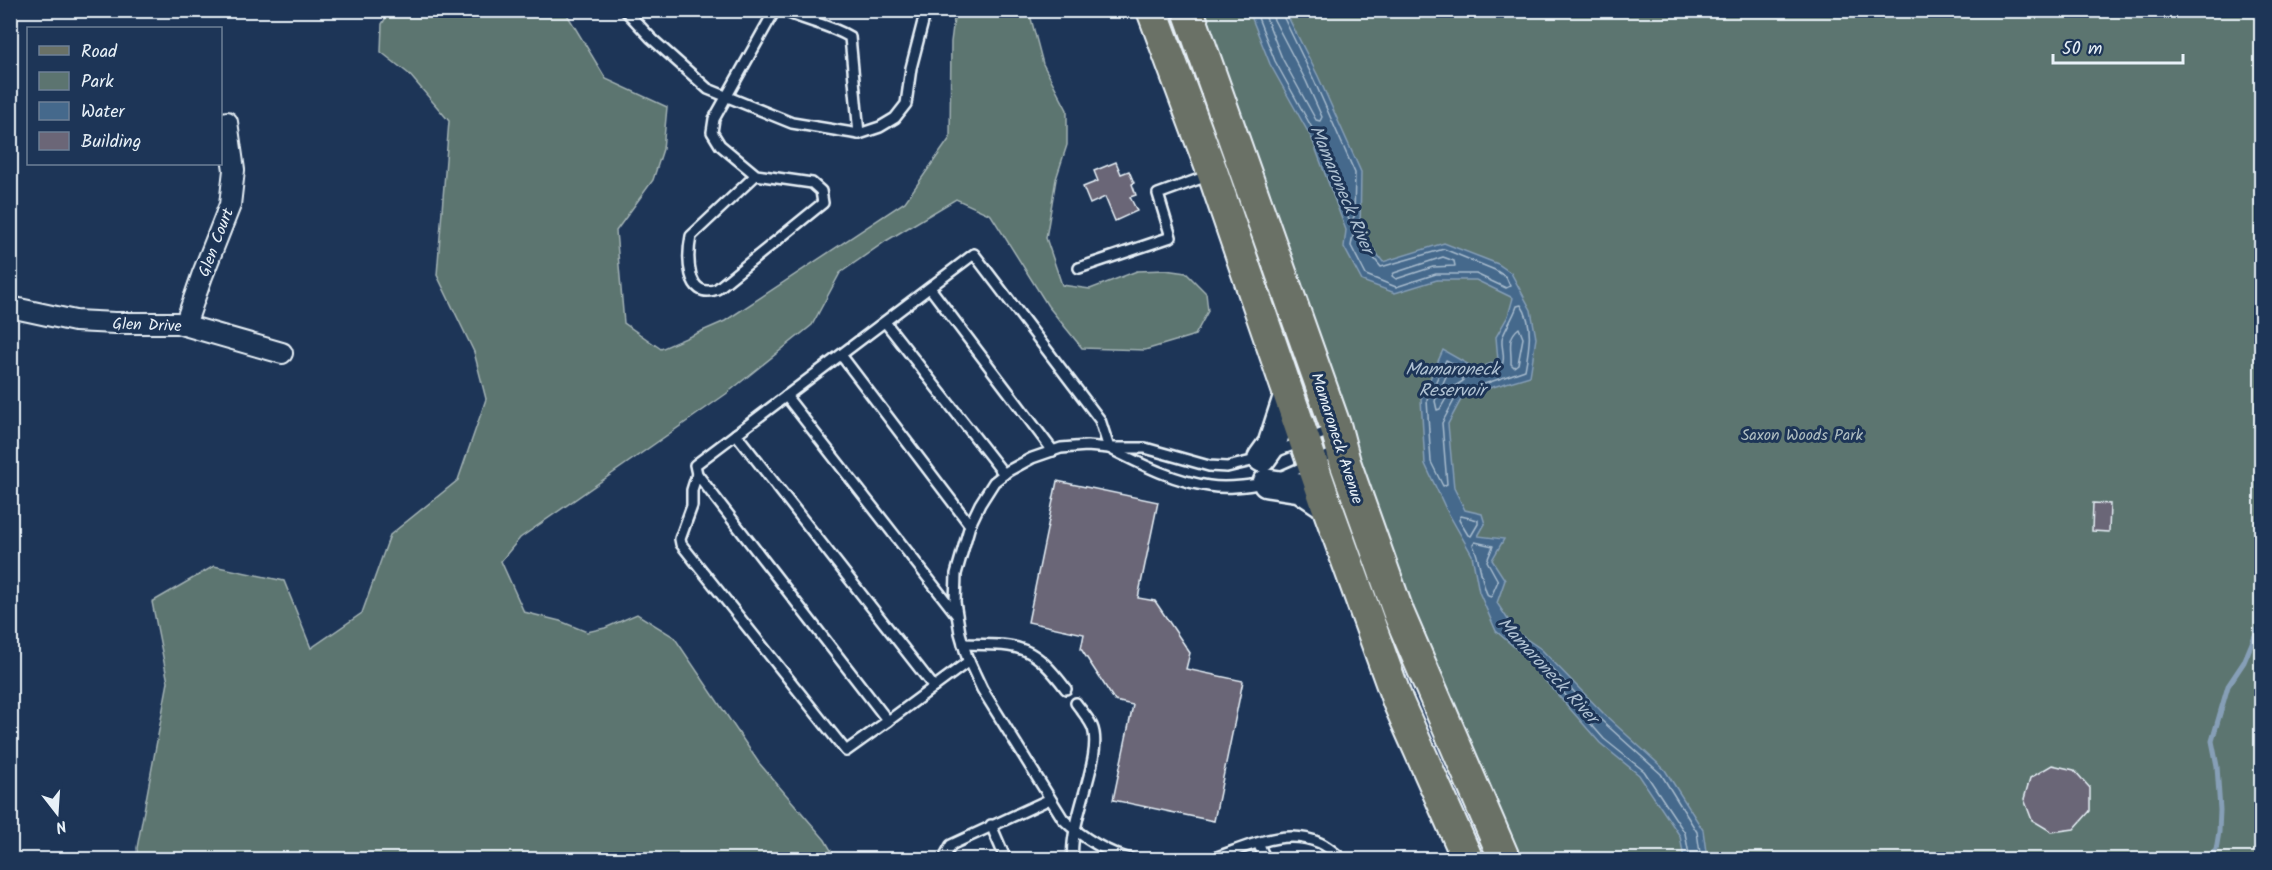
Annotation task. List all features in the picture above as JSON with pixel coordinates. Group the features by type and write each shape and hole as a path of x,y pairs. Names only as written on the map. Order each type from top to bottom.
{"main road":[{"name":"Mamaroneck Avenue","path":"1152,10 1213,174 1288,395 1398,702 1468,860"},
{"name":"Mamaroneck Avenue","path":"1188,10 1399,614 1505,860"},
{"path":"1288,395 1265,470 1300,488 1327,506"}],"street":[{"name":"Glen Court","path":"185,325 231,205 234,170 227,122"},
{"name":"Glen Drive","path":"10,307 75,321 177,322 282,353"}],"lane":[{"path":"625,10 651,38 708,89 792,123 859,134 880,127 895,117 906,104 911,68 926,10"},
{"path":"756,175 691,236 689,245 692,283 698,290 708,292 717,289 823,202 821,191 812,183 756,175 720,145 712,132 714,119 775,10"},
{"path":"782,10 801,19 836,29 850,37 859,134"},
{"path":"1079,268 1171,237 1158,194 1213,174"},
{"path":"888,721 697,474 695,465 974,254 1100,420 1109,448 1159,473 1210,487 1236,487 1265,470 1339,439"},
{"path":"930,288 1053,451"},
{"path":"885,322 1004,474"},
{"path":"841,355 970,525"},
{"path":"786,396 957,614"},
{"path":"736,434 934,687"},
{"path":"1135,860 1104,847 1074,830 1063,819 982,689 963,644 957,614 956,574 970,525 993,482 1032,458 1053,451 1087,446 1145,448 1209,466 1265,470 1339,439"},
{"path":"697,474 692,490 692,506 680,539 681,544 846,751 969,661"},
{"path":"963,644 1008,645 1031,652 1049,666 1066,689"},
{"path":"1073,860 1074,830 1094,757 1093,728 1076,703"},
{"path":"947,860 946,854 951,845 1050,799"},
{"path":"991,825 1006,860"},
{"path":"1208,859 1289,836 1322,843 1343,860"},
{"path":"1258,843 1266,860"}],"green space":[{"path":"390,11 565,11 606,79 667,107 663,149 653,180 616,231 624,323 661,349 725,321 905,202 950,138 951,42 955,11 1029,11 1043,64 1067,110 1067,145 1056,179 1046,238 1062,285 1090,289 1137,271 1165,270 1186,273 1206,293 1208,311 1195,335 1145,350 1082,348 1048,306 991,215 956,199 886,241 840,273 812,325 726,394 520,538 501,561 524,612 560,621 587,632 605,628 637,614 674,637 759,763 825,840 836,859 138,859 137,848 168,682 152,602 214,566 284,581 311,648 362,613 390,535 458,480 486,399 474,352 437,275 449,121 409,74 381,52 382,24"},
{"name":"Saxon Woods Park","path":"1203,11 2261,11 2261,859 1517,859 1431,669 1315,325"}],"water":[{"name":"Mamaroneck Reservoir","path":"1249,11 1285,11 1318,76 1361,172 1360,231 1383,262 1444,243 1498,264 1511,273 1531,310 1536,338 1530,376 1463,396 1448,424 1454,488 1465,510 1482,514 1485,524 1478,536 1504,539 1492,560 1505,580 1497,603 1516,632 1541,649 1605,715 1665,770 1703,830 1707,859 1684,859 1680,836 1639,775 1600,743 1520,652 1496,631 1479,592 1472,555 1446,509 1425,464 1421,399 1443,350 1476,369 1498,361 1496,337 1508,316 1513,298 1476,280 1437,280 1395,293 1362,281 1344,247 1346,230 1312,139 1270,64"}],"building":[{"path":"1116,162 1121,174 1129,171 1136,195 1130,197 1137,211 1115,221 1105,197 1090,204 1083,187 1098,181 1094,171"},
{"path":"1057,481 1158,502 1138,598 1155,601 1190,653 1186,669 1243,681 1214,821 1113,800 1133,705 1115,701 1081,649 1084,634 1028,622"},
{"path":"2093,503 2110,504 2109,532 2092,531"},
{"path":"2052,765 2074,770 2090,788 2090,811 2074,829 2052,832 2032,820 2024,799 2030,778"}],"waterway":[{"path":"2205,860 2216,850 2219,832 2217,766 2212,741 2228,686 2244,662 2262,619"}],"water label":[{"name":"Mamaroneck River","path":"1342,189"},
{"name":"Mamaroneck River","path":"1548,670"}]}
